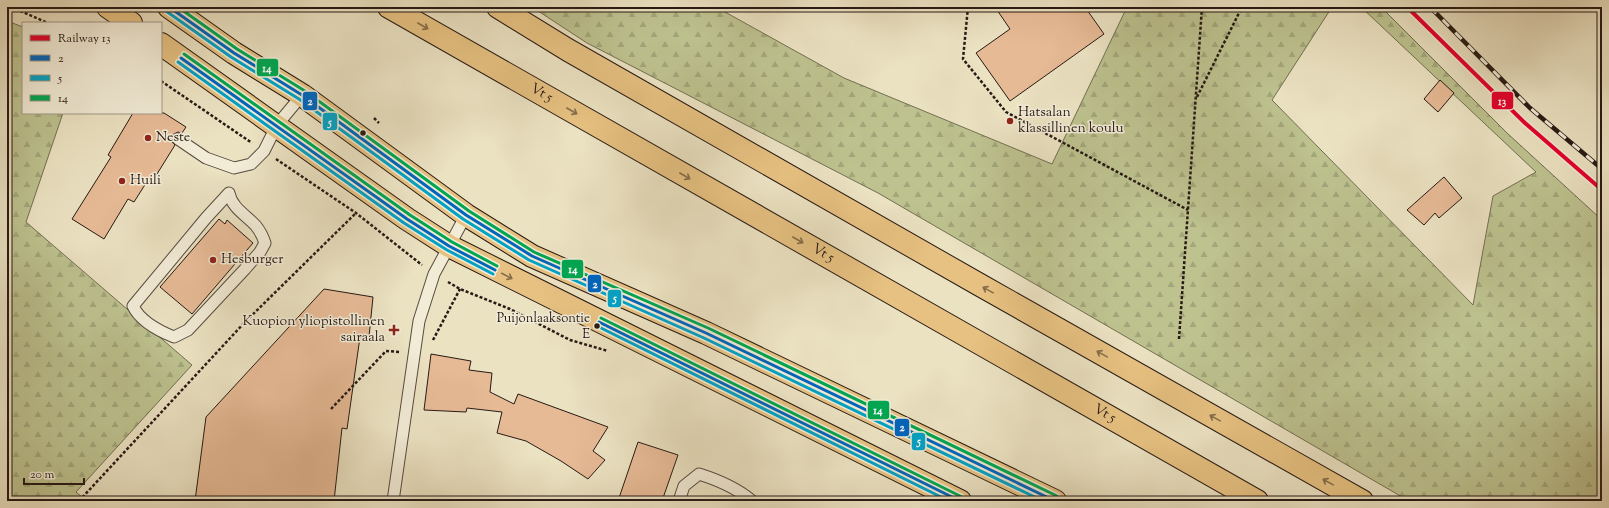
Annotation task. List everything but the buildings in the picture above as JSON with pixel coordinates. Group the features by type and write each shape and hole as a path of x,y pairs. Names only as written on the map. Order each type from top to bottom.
{"main road":[{"path":"108,7 130,22"},
{"path":"169,7 234,53 302,95 466,215 532,256 706,333 1055,501"},
{"name":"Vt 5","path":"389,7 1257,501"},
{"path":"498,7 568,50 1362,501"},
{"path":"162,45 404,216 449,246 960,501"}],"lane":[{"path":"178,139 206,158 234,168 251,164 264,151 277,125 302,95"},
{"path":"229,193 230,198 239,211 261,232 265,243 260,252 245,270 188,330 174,337 159,331 136,312 134,306 206,218 229,193"},
{"path":"393,501 419,321 434,274 466,215"},
{"path":"679,501 684,486 699,474 715,479 743,493 752,501"}],"path":[{"path":"11,7 46,22"},
{"path":"968,7 963,59 1006,112 1188,210"},
{"path":"1179,339 1202,7"},
{"path":"1196,99 1242,8 1238,7"},
{"path":"79,501 245,322 356,213"},
{"path":"331,409 386,351 414,352"}],"green space":[{"path":"532,7 716,7 844,78 1052,164 1127,7 1332,7 1272,100 1473,305 1493,196 1536,172 1361,7 1381,7 1507,133 1602,220 1602,501 1409,501 878,193 587,43"},
{"path":"7,21 22,27 22,114 63,114 26,222 192,365 76,492 87,501 7,501"}],"railway":[{"path":"1430,7 1530,108 1602,169"}],"rail line":[{"name":"13","path":"1407,7 1525,123 1602,190"}],"transit line":[{"name":"2","path":"169,7 234,53 302,95 466,215 532,256 706,333 1055,501"},
{"name":"14","path":"178,7 237,49 305,91 469,211 534,252 708,328 1057,496"},
{"name":"5","path":"166,11 231,57 299,99 463,219 529,260 704,338 1043,501"},
{"name":"14","path":"184,54 410,215 452,242 497,266"},
{"name":"2","path":"181,58 407,219 449,246 495,270"},
{"name":"5","path":"178,62 404,223 447,250 493,274"},
{"name":"14","path":"601,318 962,497"},
{"name":"2","path":"599,322 960,501"},
{"name":"5","path":"597,326 949,501"}],"place":[{"name":"Hatsalan klassillinen koulu","path":"1010,121"},
{"name":"Neste","path":"148,138"},
{"name":"Huili","path":"122,181"},
{"name":"Hesburger","path":"213,260"},
{"name":"Puijonlaaksontie E","path":"597,326"},
{"name":"Kuopion yliopistollinen sairaala","path":"394,330"}]}
